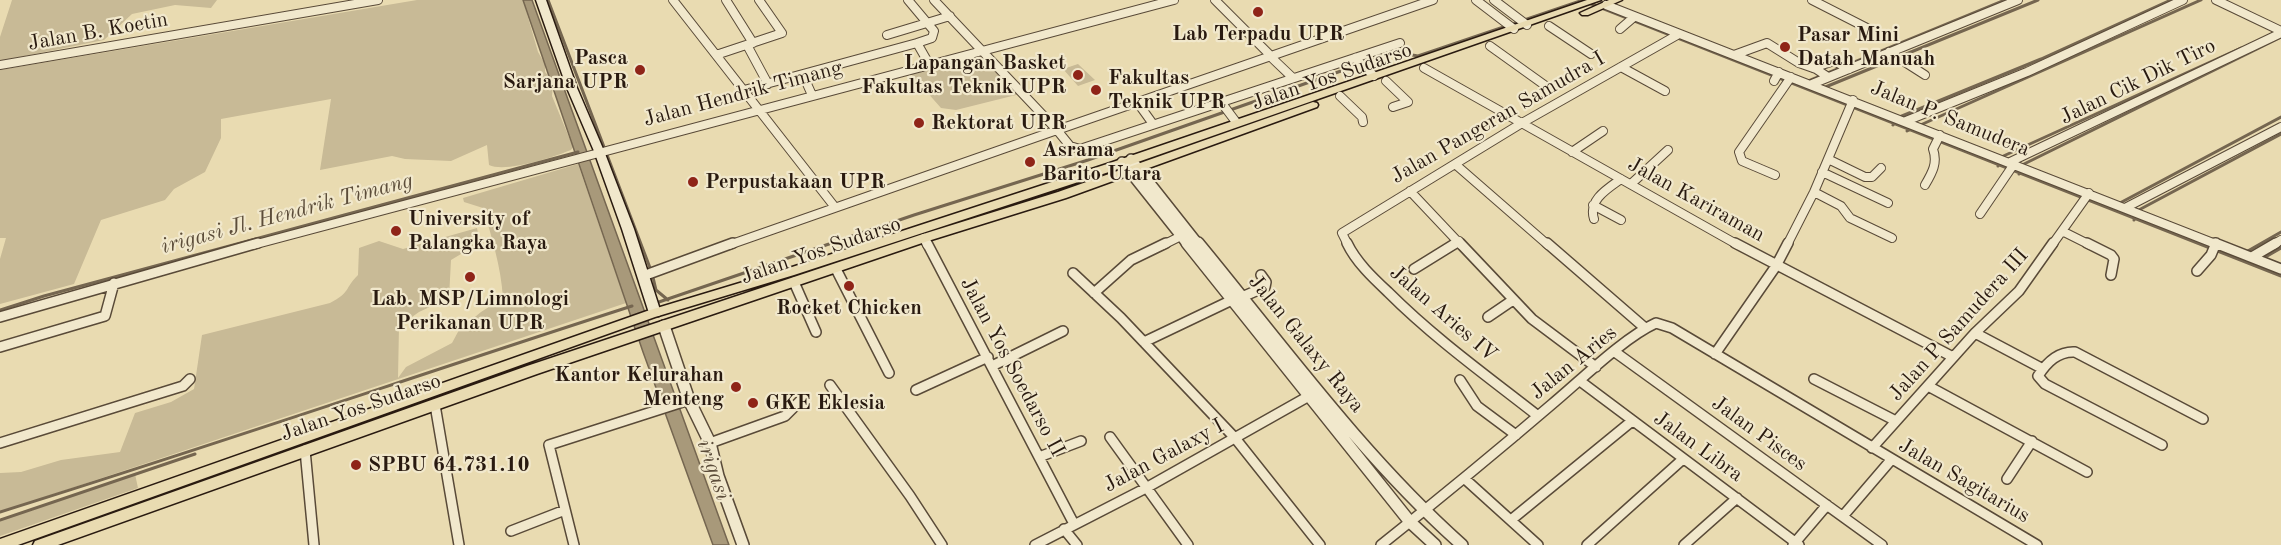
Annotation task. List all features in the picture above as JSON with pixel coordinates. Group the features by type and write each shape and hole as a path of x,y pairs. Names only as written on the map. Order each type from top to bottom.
{"main road":[{"path":"542,0 572,88 643,276 652,308"},
{"name":"Jalan Yos Sudarso","path":"0,545 150,498 495,377 635,336 792,277 1130,165 1316,100 1374,76 1520,24 1617,0"},
{"name":"Jalan Yos Sudarso","path":"40,545 150,498 194,489 435,405 495,377 631,321 652,308 836,269 924,238 1062,195 1236,122 1316,100 1340,96 1386,81 1549,26 1595,4"}],"street":[{"name":"Jalan B. Koetin","path":"0,65 378,0"},
{"path":"673,0 834,206"},
{"path":"726,0 768,84"},
{"path":"716,55 782,33 759,0"},
{"path":"744,90 917,43 934,36 934,31 908,0"},
{"path":"934,0 1070,146 1076,149 1153,124 1225,107 1293,78 1359,61 1400,43"},
{"name":"Jalan Hendrik Timang","path":"198,259 1174,0"},
{"path":"1215,0 1293,78"},
{"path":"643,276 834,206 1272,58 1433,0"},
{"path":"1476,0 1504,21 1520,24"},
{"path":"1494,0 1520,24"},
{"path":"1812,0 1867,28"},
{"path":"1812,84 2018,0"},
{"path":"1906,121 2027,72 2183,0"},
{"path":"2216,0 2281,32"},
{"name":"Jalan P. Samudera","path":"1595,4 1674,37 1734,55 1776,77 1812,84 1850,105 1906,121 2281,269"},
{"path":"887,35 950,16"},
{"path":"1620,29 1630,20"},
{"path":"1549,26 1591,54"},
{"name":"Jalan Cik Dik Tiro","path":"2012,163 2281,32"},
{"name":"Jalan Pangeran Samudra I","path":"1347,228 1522,123 1674,37"},
{"path":"917,43 929,64"},
{"path":"1734,55 1767,43 1804,66 1813,68 1828,77"},
{"path":"1490,46 1550,89"},
{"path":"1889,52 1925,75"},
{"path":"1359,61 1374,76"},
{"path":"1813,68 1834,61 1849,69"},
{"path":"1621,67 1665,91"},
{"name":"Jalan Kariraman","path":"1424,68 1776,266 1953,357"},
{"path":"802,75 812,95"},
{"path":"1386,81 1408,102 1393,107"},
{"path":"1775,175 1742,161 1739,152 1788,81"},
{"path":"1340,96 1362,117 1364,122"},
{"path":"1715,354 1776,266 1814,192 1850,105"},
{"path":"1140,106 1153,124"},
{"path":"1225,107 1236,122"},
{"path":"2125,208 2281,127"},
{"path":"1572,152 1603,131"},
{"path":"1925,185 1937,158 1935,146 1940,135"},
{"path":"1631,184 1668,150"},
{"path":"1828,159 1865,177 1872,177 1881,168"},
{"path":"1980,214 2012,163"},
{"path":"1455,164 1645,328"},
{"name":"Jalan Galaxy Raya","path":"1130,165 1181,236 1213,269"},
{"name":"Jalan Galaxy Raya","path":"1130,165 1295,369 1424,511 1462,545"},
{"path":"1822,172 1888,203"},
{"path":"1594,219 1593,205 1621,179"},
{"path":"1410,191 1540,327 1596,367"},
{"path":"1814,192 1836,202 1850,218 1892,238"},
{"name":"Jalan P Samudera III","path":"1872,448 1975,333 2019,291 2089,193"},
{"path":"1593,205 1621,220"},
{"name":"Jalan Aries IV","path":"1347,228 1342,233 1344,240 1386,290 1538,416"},
{"path":"2062,231 2110,255 2114,259 2111,275"},
{"path":"1094,293 1131,260 1181,236"},
{"name":"Jalan Yos Soedarso II","path":"924,238 1071,519"},
{"path":"2252,257 2281,240"},
{"path":"1414,268 1459,241"},
{"path":"2197,271 2211,255 2216,243"},
{"path":"0,317 198,259 196,269"},
{"path":"836,269 889,373"},
{"path":"1073,273 1144,342 1235,438 1320,545"},
{"path":"1144,342 1265,287 1267,285 1262,276"},
{"path":"792,277 816,332"},
{"path":"0,347 105,316 114,283"},
{"path":"1488,317 1513,300"},
{"name":"Jalan Aries","path":"1424,511 1466,479 1596,367 1645,328 1656,323 1662,323 1872,448"},
{"path":"659,327 683,402 710,443 718,476 743,545"},
{"path":"916,390 1063,331"},
{"path":"1975,333 2043,369"},
{"name":"Jalan Pisces","path":"1615,352 1882,545"},
{"path":"2162,445 2045,384 2038,376 2060,353 2075,352 2203,419"},
{"name":"Jalan Galaxy Raya","path":"1295,369 1309,396 1410,522 1436,545"},
{"path":"0,443 183,386 190,379"},
{"path":"1814,379 1896,421"},
{"path":"1460,380 1477,406 1516,435"},
{"name":"Jalan Libra","path":"1580,381 1796,544"},
{"path":"830,385 910,496 942,545"},
{"path":"1928,386 2087,472"},
{"name":"Jalan Galaxy I","path":"1035,545 1064,529 1071,519 1146,488 1309,396"},
{"path":"710,443 785,417 801,400"},
{"path":"574,545 549,445 683,402"},
{"path":"435,405 459,545"},
{"path":"1511,520 1632,421"},
{"path":"1110,436 1188,545"},
{"path":"1039,457 1081,441"},
{"path":"2007,478 2032,441"},
{"name":"Jalan Sagitarius","path":"1872,448 2037,545"},
{"path":"305,450 314,545"},
{"path":"1587,545 1683,459"},
{"path":"1843,516 1891,460"},
{"path":"1466,479 1538,545"},
{"path":"48,545 194,489"},
{"path":"1684,545 1737,498"},
{"path":"1796,544 1827,505"},
{"path":"511,531 566,510"},
{"path":"1381,545 1424,511"},
{"path":"1064,529 1077,545"}],"shaded area":[{"path":"12,0 217,0 211,8 175,5 132,14 104,40 0,61 0,37"},
{"path":"417,0 523,0 538,52 545,64 545,72 553,81 552,96 573,147 571,150 530,163 507,167 489,165 487,145 451,161 405,159 392,156 320,170 331,99 221,119 221,138 205,172 174,189 165,200 101,220 74,284 0,304 0,259 6,238 0,238 0,70"},
{"path":"523,0 532,0 729,545 713,545 643,352"},
{"path":"983,52 1020,94 956,110 941,108 910,73"},
{"name":"Lapangan Basket Fakultas Teknik UPR","path":"1078,64 1095,80 1078,86 1063,69"},
{"path":"578,164 626,303 0,512 0,473 21,472 61,460 120,452 135,413 171,402 194,389 202,335 330,303 344,293 358,275 359,248 379,241 403,249 477,228 481,248 461,254 451,260 449,298 419,312 399,326 398,378 406,367 452,343 459,330 503,298 493,241 483,208 464,202 463,198"},
{"path":"135,474 138,488 0,536 0,520"}],"waterway":[{"path":"548,0 652,273 656,290 667,299"},
{"path":"667,299 914,215 1088,160 1395,52 1418,56 1583,0"},
{"path":"1806,82 2005,0"},
{"path":"1823,88 2038,0"},
{"path":"1894,123 1897,118 2041,59 2171,0"},
{"path":"1910,130 2201,0"},
{"path":"1589,3 1894,123"},
{"path":"2019,173 2020,166 2281,37"},
{"path":"1998,164 1999,158 2241,48"},
{"path":"2118,204 2281,117"},
{"path":"1894,123 1910,130"},
{"path":"1910,130 1998,164"},
{"path":"2134,218 2135,212 2281,134"},
{"name":"irigasi Jl. Hendrik Timang","path":"0,310 44,296 578,152"},
{"path":"1998,164 2019,173"},
{"path":"2019,173 2134,218"},
{"path":"2134,218 2281,276"},
{"path":"2246,252 2281,232"},
{"path":"2262,259 2281,248"},
{"path":"656,303 667,299"},
{"path":"0,512 632,306"},
{"path":"0,520 195,454"}],"place":[{"name":"Lab Terpadu UPR","path":"1258,12"},
{"name":"Pasar Mini Datah Manuah","path":"1785,47"},
{"name":"Pasca Sarjana UPR","path":"640,70"},
{"name":"Lapangan Basket Fakultas Teknik UPR","path":"1078,75"},
{"name":"Fakultas Teknik UPR","path":"1096,90"},
{"name":"Rektorat UPR","path":"919,123"},
{"name":"Asrama Barito Utara","path":"1030,162"},
{"name":"Perpustakaan UPR","path":"693,182"},
{"name":"University of Palangka Raya","path":"396,231"},
{"name":"Lab. MSP/Limnologi Perikanan UPR","path":"470,277"},
{"name":"Rocket Chicken","path":"849,286"},
{"name":"Kantor Kelurahan Menteng","path":"736,387"},
{"name":"GKE Eklesia","path":"753,403"},
{"name":"SPBU 64.731.10","path":"356,465"}],"water label":[{"name":"irigasi","path":"713,470"}]}
